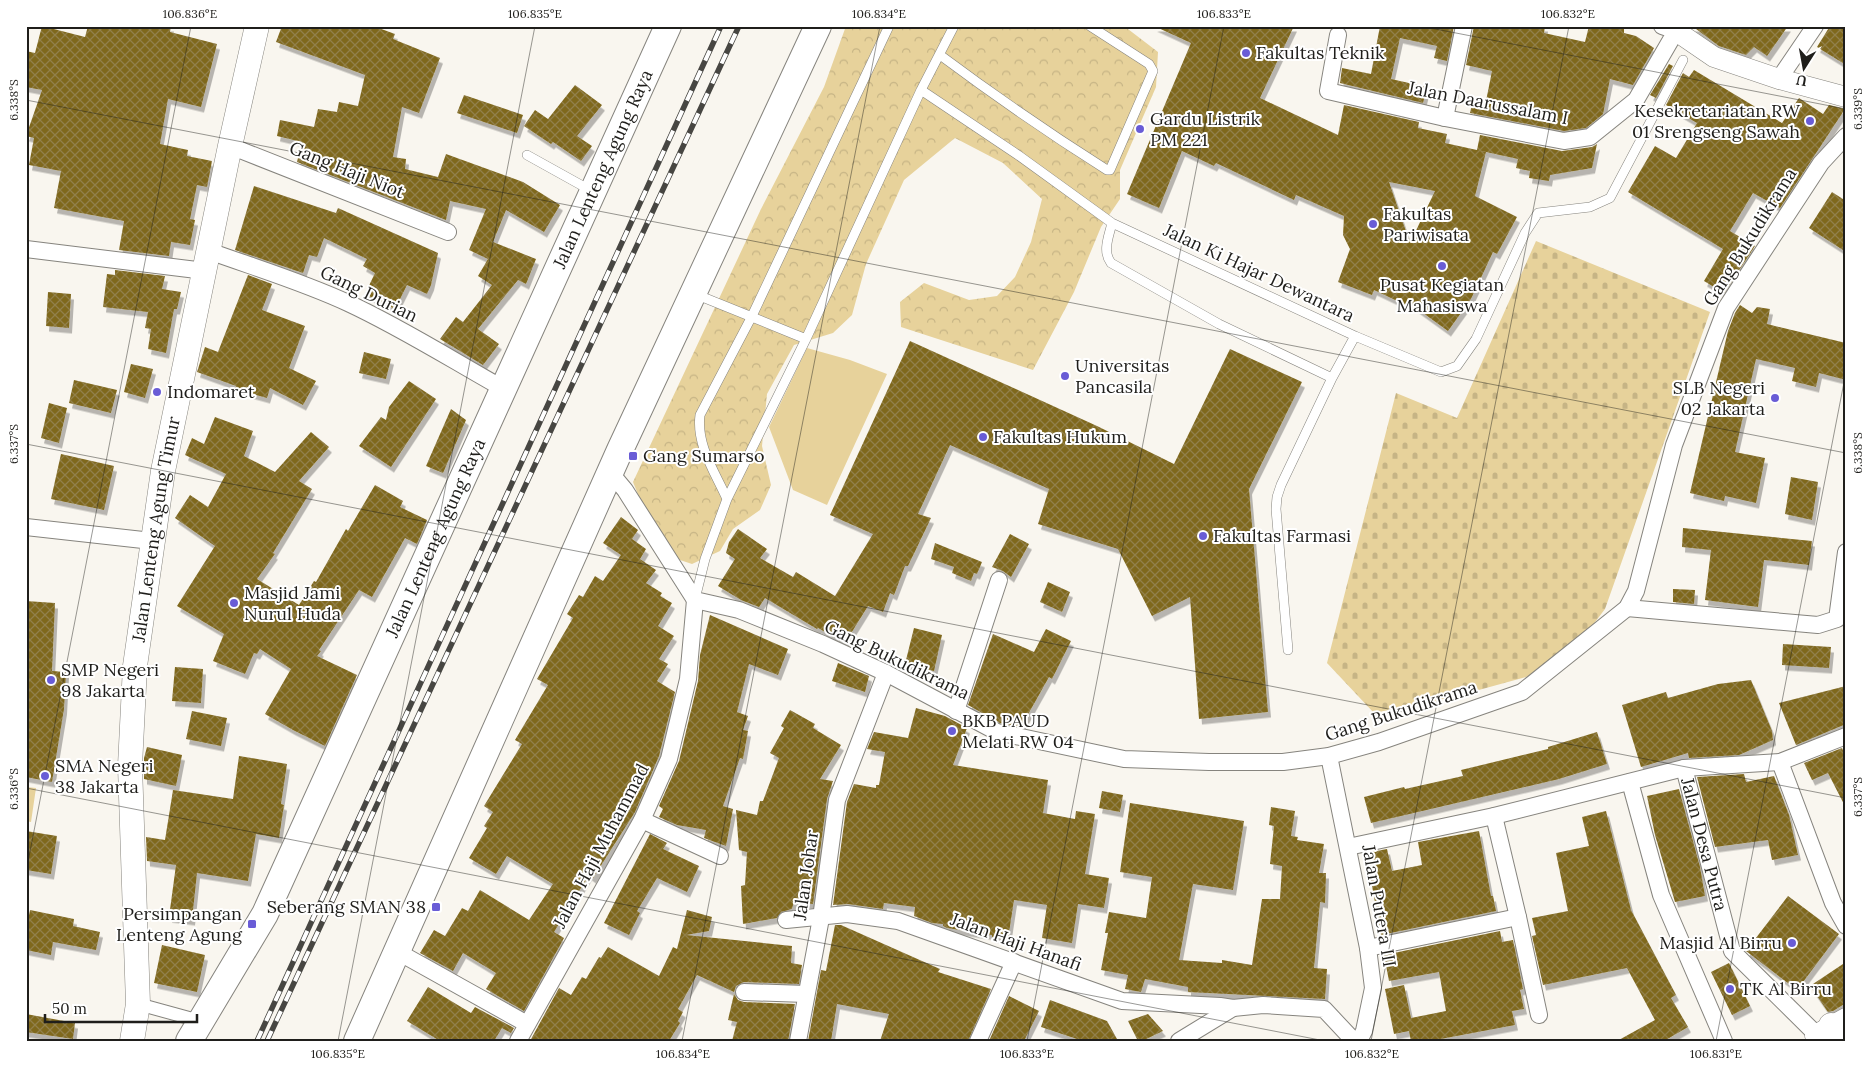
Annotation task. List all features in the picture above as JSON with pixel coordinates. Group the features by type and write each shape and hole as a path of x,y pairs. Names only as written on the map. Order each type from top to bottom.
{"main road":[{"name":"Jalan Lenteng Agung Timur","path":"132,1041 138,1004 130,766 135,666 152,541 164,471 230,146 257,26"},
{"name":"Jalan Lenteng Agung Raya","path":"194,1031 265,914 668,26"},
{"path":"357,1041 610,472 818,26"}],"street":[{"path":"1445,118 1464,26"},
{"path":"1779,79 1815,26"},
{"path":"1672,28 1714,56 1779,79 1846,97"},
{"name":"Jalan Daarussalam I","path":"1338,35 1328,91 1445,118 1564,141 1590,138 1636,100 1672,28"},
{"name":"Gang Bukudikrama","path":"695,600 739,610 823,644 886,673 997,732 1124,758 1210,762 1274,762 1329,756 1379,742 1522,692 1627,608 1636,591 1674,445 1726,308 1821,163 1846,136"},
{"name":"Gang Haji Niot","path":"230,146 448,232"},
{"name":"Gang Durian","path":"26,249 207,261 282,276 347,302 398,328 504,390"},
{"path":"610,472 625,490 695,600"},
{"path":"26,526 152,541"},
{"path":"1627,608 1818,625 1837,619 1846,552"},
{"path":"956,711 999,580"},
{"name":"Jalan Haji Muhammad","path":"518,1041 642,820 668,759 688,680 695,600"},
{"name":"Jalan Johar","path":"798,1041 821,918 837,800 886,673"},
{"name":"Jalan Desa Putra","path":"1348,847 1494,816 1684,768 1780,762 1846,736"},
{"name":"Jalan Putera III","path":"1329,756 1368,948 1373,988 1364,1031 1359,1041"},
{"path":"1780,762 1833,903 1846,926"},
{"name":"Jalan Desa Putra","path":"1684,768 1732,952 1826,1033"},
{"path":"1630,782 1661,895 1724,1041"},
{"path":"1494,816 1539,1015"},
{"path":"642,820 720,856"},
{"name":"Jalan Haji Hanafi","path":"786,920 847,914 898,921 1122,1000 1233,1008"},
{"path":"1368,948 1518,917"},
{"path":"398,952 527,1024"},
{"path":"978,1041 1014,962"},
{"path":"744,992 806,994"},
{"path":"138,1004 194,1031"},
{"path":"1179,1041 1233,1008 1262,1005 1324,1009 1354,1041"}],"lane":[{"path":"727,499 701,441 698,427 700,415 752,316 889,26"},
{"path":"695,600 705,559 727,499 806,339 921,90 954,26"},
{"path":"940,55 1049,134 1107,170 1110,170 1153,70 1149,64 1090,26"},
{"name":"Jalan Ki Hajar Dewantara","path":"921,90 1018,155 1112,223 1355,336 1441,372 1457,366 1476,339 1525,233 1538,213 1590,207 1610,198 1683,60"},
{"path":"527,155 592,192"},
{"path":"1112,223 1106,252 1107,258 1111,263 1219,324 1332,378"},
{"path":"693,294 806,339"},
{"path":"1288,650 1277,526 1277,497 1332,378 1355,336"}],"green space":[{"path":"846,26 1124,26 1158,52 1156,87 1120,170 1120,199 1101,227 1074,292 1033,370 901,327 900,302 924,283 969,300 997,296 1015,277 1031,242 1042,199 1003,163 955,138 904,180 866,264 852,315 833,333 794,345 767,394 762,446 771,485 760,510 733,529 720,551 692,564 674,558 654,534 633,482 761,209 824,87"},
{"path":"1536,241 1710,312 1605,609 1589,630 1533,675 1457,696 1374,713 1327,663 1396,393 1457,418"},
{"path":"807,348 850,360 887,374 827,505 793,490 769,427"},
{"path":"26,787 36,788 31,822 26,821"}],"building":[{"path":"42,26 85,37 88,26 171,26 170,32 217,44 201,107 168,99 160,144 188,150 187,156 212,161 207,187 197,185 190,219 195,220 190,245 171,242 169,256 119,250 124,221 54,208 61,171 29,165 34,138 26,136 42,90 26,87 26,51 35,53"},
{"path":"282,26 373,26 395,34 393,39 440,58 419,113 402,107 393,157 406,159 405,169 438,177 446,154 523,182 560,205 544,232 506,210 493,242 536,259 526,284 518,280 478,329 499,344 483,365 440,339 456,317 463,322 492,285 478,276 488,259 469,250 486,209 450,201 446,220 297,162 302,142 277,136 280,120 314,127 318,109 337,112 339,102 358,106 365,75 276,42"},
{"path":"1154,26 1294,26 1260,98 1338,135 1344,105 1419,122 1418,128 1447,134 1445,143 1486,152 1475,196 1517,217 1497,254 1493,252 1471,299 1448,331 1412,305 1410,307 1374,290 1372,295 1338,282 1350,249 1343,235 1344,216 1296,195 1294,200 1216,163 1214,166 1182,151 1159,208 1127,194 1191,43","holes":["1389,182 1435,191 1410,243"]},
{"path":"1380,26 1454,26 1447,61 1434,58 1437,46 1400,38 1391,79 1427,87 1423,103 1340,83 1342,68 1371,74"},
{"path":"1474,26 1545,26 1544,33 1585,42 1589,26 1612,26 1624,29 1624,33 1636,36 1654,48 1633,85 1610,79 1603,114 1586,128 1564,131 1470,113 1473,99 1486,101 1492,71 1466,65"},
{"path":"1692,26 1788,26 1767,56 1754,47 1746,55 1719,46"},
{"path":"1830,26 1846,26 1846,65 1817,47"},
{"path":"1669,64 1673,66 1656,98 1650,95"},
{"path":"1694,70 1782,123 1799,98 1823,114 1829,105 1845,109 1780,208 1753,193 1730,231 1755,246 1724,293 1704,281 1723,249 1628,192 1655,146 1676,158 1697,123 1666,105 1683,73 1689,77"},
{"path":"575,85 602,105 577,136 592,146 581,161 553,142 551,144 524,126 535,110 548,119"},
{"path":"464,95 523,115 517,133 457,113"},
{"path":"1480,135 1562,151 1592,147 1597,144 1592,168 1550,175 1549,181 1529,178 1530,171 1516,168 1518,159 1477,150"},
{"path":"254,186 336,213 338,208 438,253 431,285 427,294 407,285 395,309 365,294 375,273 363,266 367,259 324,238 317,257 309,255 303,273 235,250"},
{"path":"1832,192 1846,201 1846,252 1809,228"},
{"path":"115,270 165,276 162,289 181,292 177,309 174,309 166,353 148,349 151,329 145,328 148,312 103,307 107,274 115,275"},
{"path":"248,275 272,284 262,310 305,326 289,368 316,381 303,405 270,388 267,398 235,389 236,386 197,372 205,347 218,352"},
{"path":"48,292 71,294 69,328 46,326"},
{"path":"1740,305 1752,313 1757,307 1770,309 1767,324 1846,343 1846,380 1819,373 1816,387 1792,381 1795,368 1756,359 1735,452 1765,458 1756,503 1725,496 1724,501 1690,493 1728,331"},
{"path":"910,341 1097,426 1174,464 1230,349 1302,382 1249,489 1268,712 1199,719 1190,597 1152,616 1118,549 1038,524 1049,489 950,445 918,514 931,518 908,566 905,566 894,595 890,593 883,612 868,606 845,643 817,629 765,598 759,607 741,600 718,586 735,559 726,553 729,542 738,529 767,549 760,558 793,577 796,572 835,596 873,534 830,515"},
{"path":"364,352 391,359 386,379 359,373"},
{"path":"131,364 153,369 145,398 124,392"},
{"path":"74,380 117,390 111,413 69,403"},
{"path":"409,381 436,399 391,467 359,446 381,417 386,420 389,407"},
{"path":"49,403 67,408 59,443 41,438"},
{"path":"451,409 466,420 443,473 426,466"},
{"path":"215,417 253,431 244,456 275,472 311,432 329,447 299,481 312,489 273,553 275,554 257,579 299,605 314,581 316,582 346,529 348,531 375,485 403,501 400,507 427,520 417,544 405,538 372,597 359,590 319,650 321,651 317,656 357,675 325,746 265,714 291,669 260,649 257,654 254,653 245,674 213,661 224,634 177,606 215,546 175,518 190,495 208,507 226,474 185,455 192,438 204,444"},
{"path":"61,454 114,466 104,510 51,499"},
{"path":"1791,477 1818,482 1812,520 1785,514"},
{"path":"621,517 638,530 632,539 646,549 640,559 656,570 646,583 662,593 660,596 672,603 658,626 674,636 659,659 668,664 657,681 675,692 659,756 635,812 593,878 589,875 554,932 564,938 524,1011 486,989 496,973 463,953 453,971 420,953 434,930 445,936 462,908 468,911 480,890 529,920 553,884 507,856 496,874 469,858 487,828 484,826 493,812 484,806 522,744 515,740 548,685 537,679 573,618 567,614 579,595 583,597 595,576 603,581 621,555 603,543"},
{"path":"1683,528 1812,541 1809,565 1764,560 1758,607 1705,600 1711,550 1682,547"},
{"path":"1010,534 1029,544 1011,577 1003,571 992,567"},
{"path":"935,543 982,562 977,574 974,573 971,581 952,573 954,567 931,559"},
{"path":"1048,582 1070,592 1062,612 1040,602"},
{"path":"1673,589 1695,590 1694,604 1673,602"},
{"name":"SMP Negeri 98 Jakarta","path":"26,601 55,603 52,671 66,672 64,709 52,782 26,777"},
{"path":"710,615 788,649 778,675 749,664 737,712 748,716 743,730 748,731 743,759 740,758 723,806 733,809 726,846 704,838 706,830 677,825 659,817 663,809 659,806 679,761 698,681 700,655"},
{"path":"914,628 942,635 934,671 905,664"},
{"path":"1046,629 1071,641 1052,679 1049,677 1021,727 1000,723 968,705 993,634 1034,652"},
{"path":"1783,644 1831,647 1829,668 1782,665"},
{"path":"838,663 869,676 865,692 832,681"},
{"path":"175,667 203,669 201,703 172,701"},
{"path":"1751,680 1772,731 1773,740 1739,755 1689,758 1688,753 1641,767 1622,705 1666,692 1668,698 1718,684"},
{"path":"1846,686 1846,724 1796,745 1779,703"},
{"path":"916,708 945,716 967,728 953,765 1048,780 1043,813 1075,819 1076,811 1095,814 1085,874 1109,878 1104,908 1078,904 1072,943 1042,938 1047,905 1014,900 1008,939 947,928 943,924 932,923 914,916 915,907 884,903 883,909 848,904 833,905 847,802 854,784 876,788 876,785 879,785 885,752 867,749 874,732 908,738"},
{"path":"790,710 815,724 813,728 841,745 820,779 833,781 827,799 813,904 794,901 792,909 781,912 777,918 743,924 741,886 745,885 747,852 739,850 736,810 757,815 760,801 763,801 779,758 770,753 784,728 781,726"},
{"path":"192,711 227,718 221,746 186,739"},
{"path":"1597,732 1607,764 1559,779 1371,823 1364,797 1463,776 1461,770 1548,749 1548,747"},
{"path":"147,747 182,755 176,786 144,779 144,758"},
{"path":"1842,748 1846,758 1846,808 1828,773 1812,780 1804,763"},
{"path":"239,756 287,764 281,804 284,805 279,838 256,834 248,881 197,873 192,920 169,917 176,865 147,861 146,837 165,840 173,790 233,799"},
{"path":"1744,774 1746,782 1774,776 1789,815 1798,855 1772,860 1768,840 1715,847 1697,777"},
{"path":"1679,789 1700,867 1705,896 1675,902 1655,835 1647,796"},
{"path":"1102,791 1123,795 1120,812 1099,808"},
{"path":"1130,803 1244,821 1233,890 1193,884 1179,960 1222,963 1222,960 1252,965 1262,899 1280,899 1282,866 1270,864 1274,826 1269,825 1271,807 1295,811 1291,836 1298,837 1297,840 1324,844 1319,873 1326,873 1325,903 1320,902 1314,968 1327,969 1325,999 1188,992 1188,987 1145,979 1141,992 1125,989 1128,975 1101,970 1108,933 1105,933 1109,912 1146,918 1152,877 1120,872"},
{"path":"1606,811 1631,910 1676,995 1671,998 1688,1027 1664,1041 1617,1041 1655,1020 1627,968 1543,985 1532,936 1536,935 1532,918 1568,911 1556,853 1589,846 1582,817"},
{"path":"26,831 57,836 51,874 26,870"},
{"path":"1479,831 1491,896 1493,896 1496,911 1381,935 1366,853 1387,849 1392,871 1422,865 1418,842"},
{"path":"650,834 667,843 663,849 699,866 687,892 657,878 637,911 640,913 629,935 604,923"},
{"name":"Masjid Al Birru","path":"1788,896 1839,934 1797,990 1746,951"},
{"path":"30,910 74,919 73,926 100,932 96,950 53,942 51,955 26,950 26,931"},
{"path":"687,910 712,917 709,931 686,935 792,946 791,963 802,965 799,984 744,982 736,986 734,992 697,975 678,1009 683,1012 678,1021 680,1023 669,1041 530,1041 559,988 571,995 582,977 586,979 599,957 601,958 608,947 659,976 673,947 677,949"},
{"path":"835,925 841,925 940,969 938,972 991,989 968,1041 880,1041 889,1014 837,1004 831,1041 808,1041 821,970 826,971"},
{"path":"1500,931 1502,942 1513,940 1523,989 1520,990 1524,1009 1512,1011 1515,1025 1430,1041 1411,1041 1409,1031 1394,1034 1385,989 1404,985 1411,1018 1446,1011 1439,972 1389,981 1384,955"},
{"path":"162,945 205,955 197,992 154,983"},
{"path":"1846,962 1846,1003 1828,1012 1810,986"},
{"name":"TK Al Birru","path":"1729,963 1750,1006 1732,1015 1711,972"},
{"path":"428,987 471,1013 475,1007 514,1028 511,1033 502,1028 494,1041 440,1041 407,1021"},
{"path":"734,994 738,1000 744,1002 795,1004 788,1041 732,1041 737,1022 728,1020"},
{"path":"1009,996 1039,1011 1024,1041 989,1041"},
{"path":"1050,1000 1107,1021 1118,1041 1083,1041 1041,1027"},
{"path":"26,1014 75,1023 73,1039 26,1032"},
{"path":"1148,1014 1163,1031 1138,1041 1128,1021"}],"railway":[{"path":"257,1041 721,26"},
{"path":"267,1041 739,26"}],"place":[{"name":"Fakultas Teknik","path":"1246,53"},
{"name":"Kesekretariatan RW 01 Srengseng Sawah","path":"1810,121"},
{"name":"Gardu Listrik PM 221","path":"1140,129"},
{"name":"Fakultas Pariwisata","path":"1373,224"},
{"name":"Pusat Kegiatan Mahasiswa","path":"1442,266"},
{"name":"Universitas Pancasila","path":"1065,376"},
{"name":"Indomaret","path":"157,392"},
{"name":"SLB Negeri 02 Jakarta","path":"1775,398"},
{"name":"Fakultas Hukum","path":"983,437"},
{"name":"Gang Sumarso","path":"633,456"},
{"name":"Fakultas Farmasi","path":"1203,536"},
{"name":"Masjid Jami Nurul Huda","path":"234,603"},
{"name":"SMP Negeri 98 Jakarta","path":"51,680"},
{"name":"BKB PAUD Melati RW 04","path":"952,731"},
{"name":"SMA Negeri 38 Jakarta","path":"45,776"},
{"name":"Seberang SMAN 38","path":"436,907"},
{"name":"Persimpangan Lenteng Agung","path":"252,924"},
{"name":"Masjid Al Birru","path":"1792,943"},
{"name":"TK Al Birru","path":"1730,989"}]}
